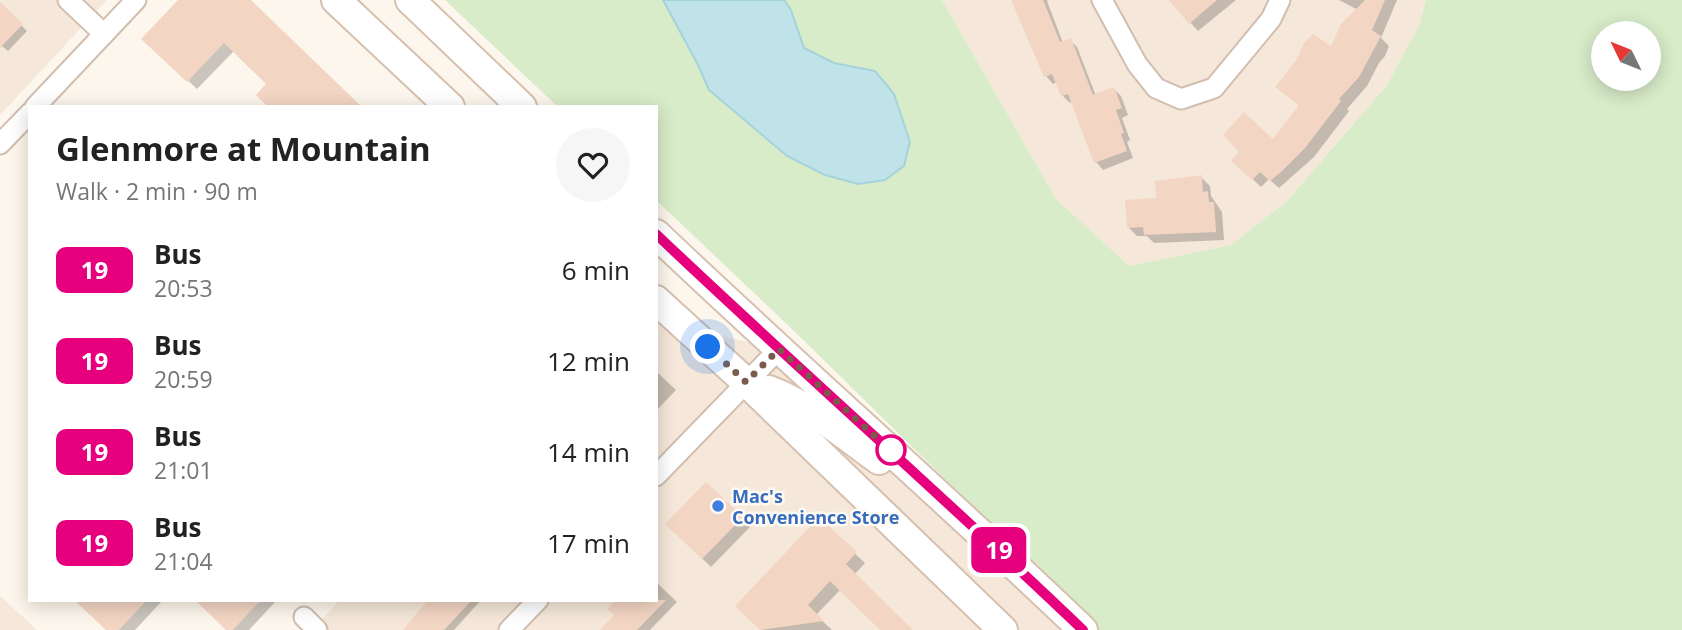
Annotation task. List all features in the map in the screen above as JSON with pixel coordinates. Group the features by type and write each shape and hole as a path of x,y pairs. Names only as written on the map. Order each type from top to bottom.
{"main road":[{"path":"336,0 448,105"},
{"path":"410,0 520,105"},
{"path":"658,236 1083,630"},
{"path":"658,302 746,382 1003,630"},
{"path":"746,382 781,395 827,423 981,533"}],"street":[{"path":"68,0 104,34"},
{"path":"37,105 136,0"},
{"path":"1102,0 1137,64 1156,88 1181,99 1214,88 1271,19 1280,0"},
{"path":"0,144 28,115"},
{"path":"658,474 779,349"},
{"path":"509,630 536,602"}],"shaded area":[{"path":"0,0 107,0 0,115"},
{"path":"942,0 1426,0 1419,25 1387,85 1287,201 1231,245 1128,266 1056,199"},
{"path":"658,321 779,349 1079,630 311,630 338,602 658,602"},
{"path":"0,596 37,630 0,630"}],"green space":[{"path":"445,0 942,0 1056,199 1129,266 1231,245 1287,201 1387,85 1419,25 1426,0 1682,0 1682,630 1099,630 793,330 658,202 658,105 556,105"}],"water":[{"path":"663,0 784,0 791,10 804,48 834,63 875,71 894,94 910,142 904,166 885,180 858,184 825,175 787,156 709,90"}],"building":[{"path":"178,0 251,0 360,105 266,105 256,95 266,84 224,43 187,82 141,39"},
{"path":"1011,0 1043,0 1060,42 1071,38 1093,95 1114,87 1122,108 1116,110 1127,151 1094,163 1068,94 1061,96 1052,74 1044,77"},
{"path":"1169,0 1217,0 1189,24"},
{"path":"1365,0 1385,0 1372,30 1381,36 1359,77 1339,99 1341,101 1305,148 1281,172 1270,181 1260,172 1252,180 1231,161 1239,152 1223,135 1244,112 1273,139 1299,105 1275,87 1297,59 1304,43 1313,34 1331,46 1341,24"},
{"path":"0,2 23,24 0,48"},
{"path":"1202,175 1203,192 1208,191 1209,202 1214,202 1216,232 1144,235 1143,227 1127,228 1125,200 1156,198 1155,181"},
{"path":"706,482 743,517 702,559 665,524"},
{"path":"819,517 857,552 846,564 913,630 880,630 830,581 808,605 824,621 760,630 735,606"},
{"path":"666,600 637,630 600,630 614,615 607,609 614,602"},
{"path":"76,602 145,602 119,630 106,630"},
{"path":"197,602 259,602 233,630 226,630"},
{"path":"426,602 470,602 444,630 403,630"}],"bus line":[{"name":"19","path":"658,236 1083,630"}],"place":[{"name":"Mac's Convenience Store","path":"718,506"}],"route":[{"path":"708,347 746,382 779,349 900,459 891,450"}]}
